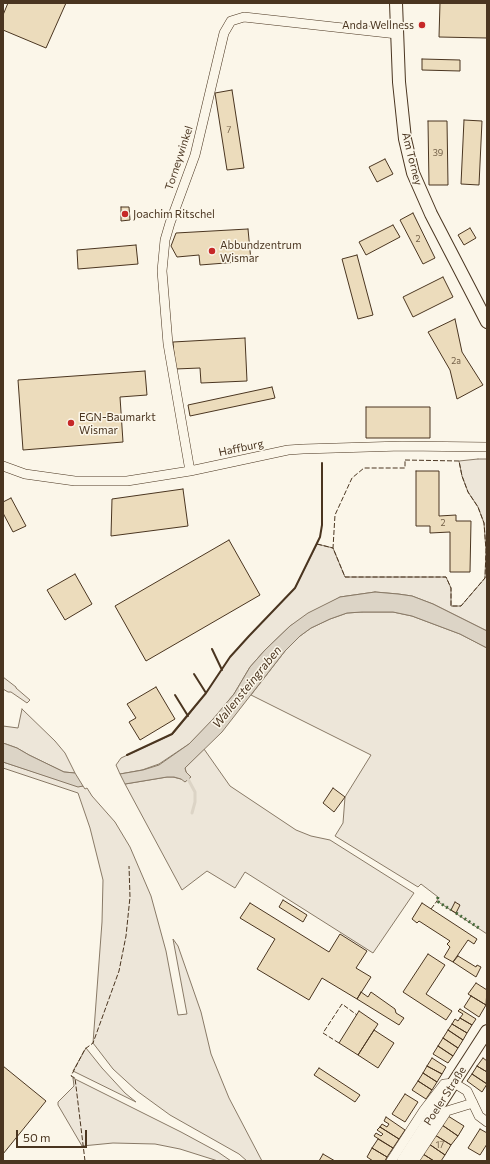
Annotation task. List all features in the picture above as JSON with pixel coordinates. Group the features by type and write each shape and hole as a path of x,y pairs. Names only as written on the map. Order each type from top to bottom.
{"street":[{"name":"Am Torney","path":"396,3 399,82 405,139 413,173 431,214 487,322"},
{"name":"Torneywinkel","path":"190,471 168,344 162,271 165,240 195,155 224,33 230,21 244,17 397,34"},
{"name":"Haffburg","path":"3,466 25,474 75,481 127,481 190,471 303,449 402,446 487,447"},
{"name":"Poeler Straße","path":"403,1161 487,1031"},
{"path":"391,1161 435,1094 444,1084 454,1083 468,1091 479,1116 487,1122"},
{"path":"414,1161 447,1112 473,1103"}],"shaded area":[{"path":"487,459 487,631 433,604 412,596 375,592 340,597 290,626 265,650 250,667 234,694 213,720 189,744 159,764 142,770 120,774 116,765 121,758 173,734 206,693 230,657 295,588 317,544 333,548 345,577 446,577 451,588 451,606 461,606 485,578 486,550 484,523 478,507 468,492 462,476 459,461"},
{"path":"393,612 412,616 460,634 487,648 487,934 437,901 438,897 421,884 418,887 335,836 343,823 345,797 371,755 251,695 285,651 300,636 311,628 330,619 347,613"},
{"path":"3,677 30,700 27,703 11,692 3,689"},
{"path":"22,709 55,741 65,753 75,773 64,772 17,748 3,743 3,726 18,728"},
{"path":"204,749 230,786 296,830 311,836 330,840 414,893 373,953 245,872 235,888 207,871 182,890 125,784 167,777 181,779 186,772 185,768"},
{"path":"3,762 78,786 83,786 85,789 87,788 92,796 115,822 130,847 151,896 166,951 178,1015 187,1014 173,939 178,946 201,1012 211,1054 229,1098 262,1161 247,1161 239,1154 170,1115 137,1091 113,1069 93,1043 102,922 103,880 90,828 78,793 3,768"},
{"path":"86,1048 125,1093 136,1102 73,1071"},
{"path":"73,1078 181,1132 218,1152 231,1161 218,1161 180,1149 155,1144 113,1143 82,1146 58,1105 58,1102 74,1086"}],"water":[{"name":"Wallensteingraben","path":"375,592 412,596 433,604 487,631 487,648 460,634 412,616 393,612 347,613 330,619 311,628 300,636 285,651 222,732 185,768 186,772 191,777 185,782 174,777 167,777 125,784 120,774 143,770 159,765 189,744 234,694 250,667 290,626 308,613 340,597"},
{"path":"3,743 17,748 64,772 75,773 83,786 78,787 3,762"}],"building":[{"path":"8,3 66,3 46,48 3,30 3,15"},
{"path":"440,3 487,3 487,38 439,37"},
{"path":"422,59 460,60 460,71 422,70"},
{"path":"232,90 244,168 227,170 215,93"},
{"path":"464,120 482,121 479,185 461,184"},
{"path":"428,121 447,121 448,185 429,185"},
{"path":"385,159 393,174 377,182 369,167"},
{"name":"Joachim Ritschel","path":"121,207 129,207 130,220 121,221"},
{"path":"413,213 435,258 423,264 400,220"},
{"path":"393,225 400,237 366,255 359,242"},
{"path":"470,228 476,238 464,245 458,235"},
{"name":"Abbundzentrum Wismar","path":"248,229 251,261 200,265 199,255 177,257 171,246 176,233"},
{"path":"136,245 138,264 78,269 77,250"},
{"path":"357,255 373,315 358,319 342,259"},
{"path":"443,277 453,297 413,317 403,297"},
{"path":"455,319 462,352 483,385 457,399 450,370 428,332"},
{"path":"245,338 247,381 201,383 200,368 175,369 173,342"},
{"name":"EGN-Baumarkt Wismar","path":"145,371 147,395 120,397 123,442 23,450 18,380"},
{"path":"272,387 275,398 190,416 188,405"},
{"path":"366,407 430,407 430,438 366,438"},
{"path":"416,471 439,471 439,516 456,515 456,521 471,521 470,572 450,572 450,532 430,533 430,526 416,526"},
{"path":"183,489 188,526 111,536 112,499"},
{"path":"11,498 26,526 13,532 3,513 3,502"},
{"path":"229,540 260,595 146,661 115,606"},
{"path":"75,574 92,604 65,620 47,590"},
{"path":"156,687 175,719 140,740 129,722 136,718 127,704"},
{"path":"333,788 345,797 334,812 323,803"},
{"path":"283,900 307,915 303,922 279,907"},
{"path":"455,902 460,905 456,913 451,910"},
{"path":"250,903 329,952 340,934 367,951 356,968 371,977 357,999 322,978 309,1000 257,969 275,939 240,918"},
{"path":"422,903 477,939 474,944 468,940 453,962 444,957 450,947 447,944 450,941 419,921 417,923 412,919"},
{"path":"428,954 445,965 426,994 452,1011 446,1020 403,992"},
{"path":"458,956 476,967 477,965 481,967 476,977 453,962"},
{"path":"476,983 487,990 486,1005 468,994"},
{"path":"361,992 368,997 371,992 395,1009 396,1013 404,1018 399,1025 357,999"},
{"path":"471,996 486,1005 479,1017 464,1007"},
{"path":"460,1009 476,1019 472,1025 460,1018 463,1014 458,1011"},
{"path":"359,1011 378,1024 358,1055 339,1043"},
{"path":"460,1018 472,1025 467,1033 452,1024 455,1019 458,1021"},
{"path":"452,1024 467,1033 463,1040 448,1030"},
{"path":"374,1030 394,1043 378,1068 358,1055"},
{"path":"448,1030 463,1040 458,1048 443,1038"},
{"path":"443,1038 458,1048 453,1056 438,1046"},
{"path":"438,1046 453,1056 448,1063 433,1054"},
{"path":"432,1058 446,1067 442,1074 427,1066"},
{"path":"483,1058 487,1061 487,1072 477,1066"},
{"path":"3,1066 46,1101 3,1154"},
{"path":"427,1066 442,1074 437,1082 423,1073"},
{"path":"477,1066 487,1072 487,1084 472,1074"},
{"path":"319,1068 360,1095 355,1102 314,1075"},
{"path":"423,1073 437,1082 432,1090 418,1081"},
{"path":"472,1074 487,1084 482,1092 467,1081"},
{"path":"418,1081 432,1090 426,1099 412,1090"},
{"path":"405,1094 418,1102 405,1122 392,1114"},
{"path":"448,1116 464,1126 458,1136 442,1125"},
{"path":"386,1117 405,1130 399,1139 380,1127 382,1124 387,1127 389,1124 384,1121"},
{"path":"442,1125 458,1136 451,1145 435,1135"},
{"path":"380,1127 399,1139 393,1148 374,1136 376,1133 381,1136 383,1134 377,1130"},
{"path":"480,1129 487,1133 487,1144 480,1155 468,1148"},
{"path":"435,1135 451,1145 445,1155 429,1144"},
{"path":"378,1139 393,1148 387,1157 372,1148"},
{"path":"429,1144 445,1155 441,1161 434,1161 423,1154"},
{"path":"372,1148 387,1157 385,1161 373,1161 367,1157"},
{"path":"323,1154 335,1161 319,1161"},
{"path":"423,1154 434,1161 418,1161"}],"waterway":[{"path":"188,779 195,792 195,802 192,813"}],"hedge":[{"path":"438,897 437,901 451,910"},
{"path":"456,913 479,928"}],"fence":[{"path":"405,460 459,461 462,476 468,492 478,507 484,523 486,550 485,578 461,606 451,606 451,588 446,577 345,577 333,548 335,515 352,478 364,468 405,468 405,460"},
{"path":"317,544 333,548"},
{"path":"85,1161 75,1078 71,1076 85,1049 93,1043 119,971 126,936 130,897 129,866"},
{"path":"431,909 437,901"},
{"path":"339,1043 323,1033 342,1004 357,1015"}],"wall":[{"path":"127,755 172,734 206,693 230,657 295,588 320,537 322,525 322,463"},
{"path":"212,649 222,670"},
{"path":"194,674 206,693"},
{"path":"175,695 188,716"}],"place":[{"name":"Anda Wellness","path":"422,25"},
{"name":"Joachim Ritschel","path":"125,214"},
{"name":"Abbundzentrum Wismar","path":"212,251"},
{"name":"EGN-Baumarkt Wismar","path":"71,423"}]}
